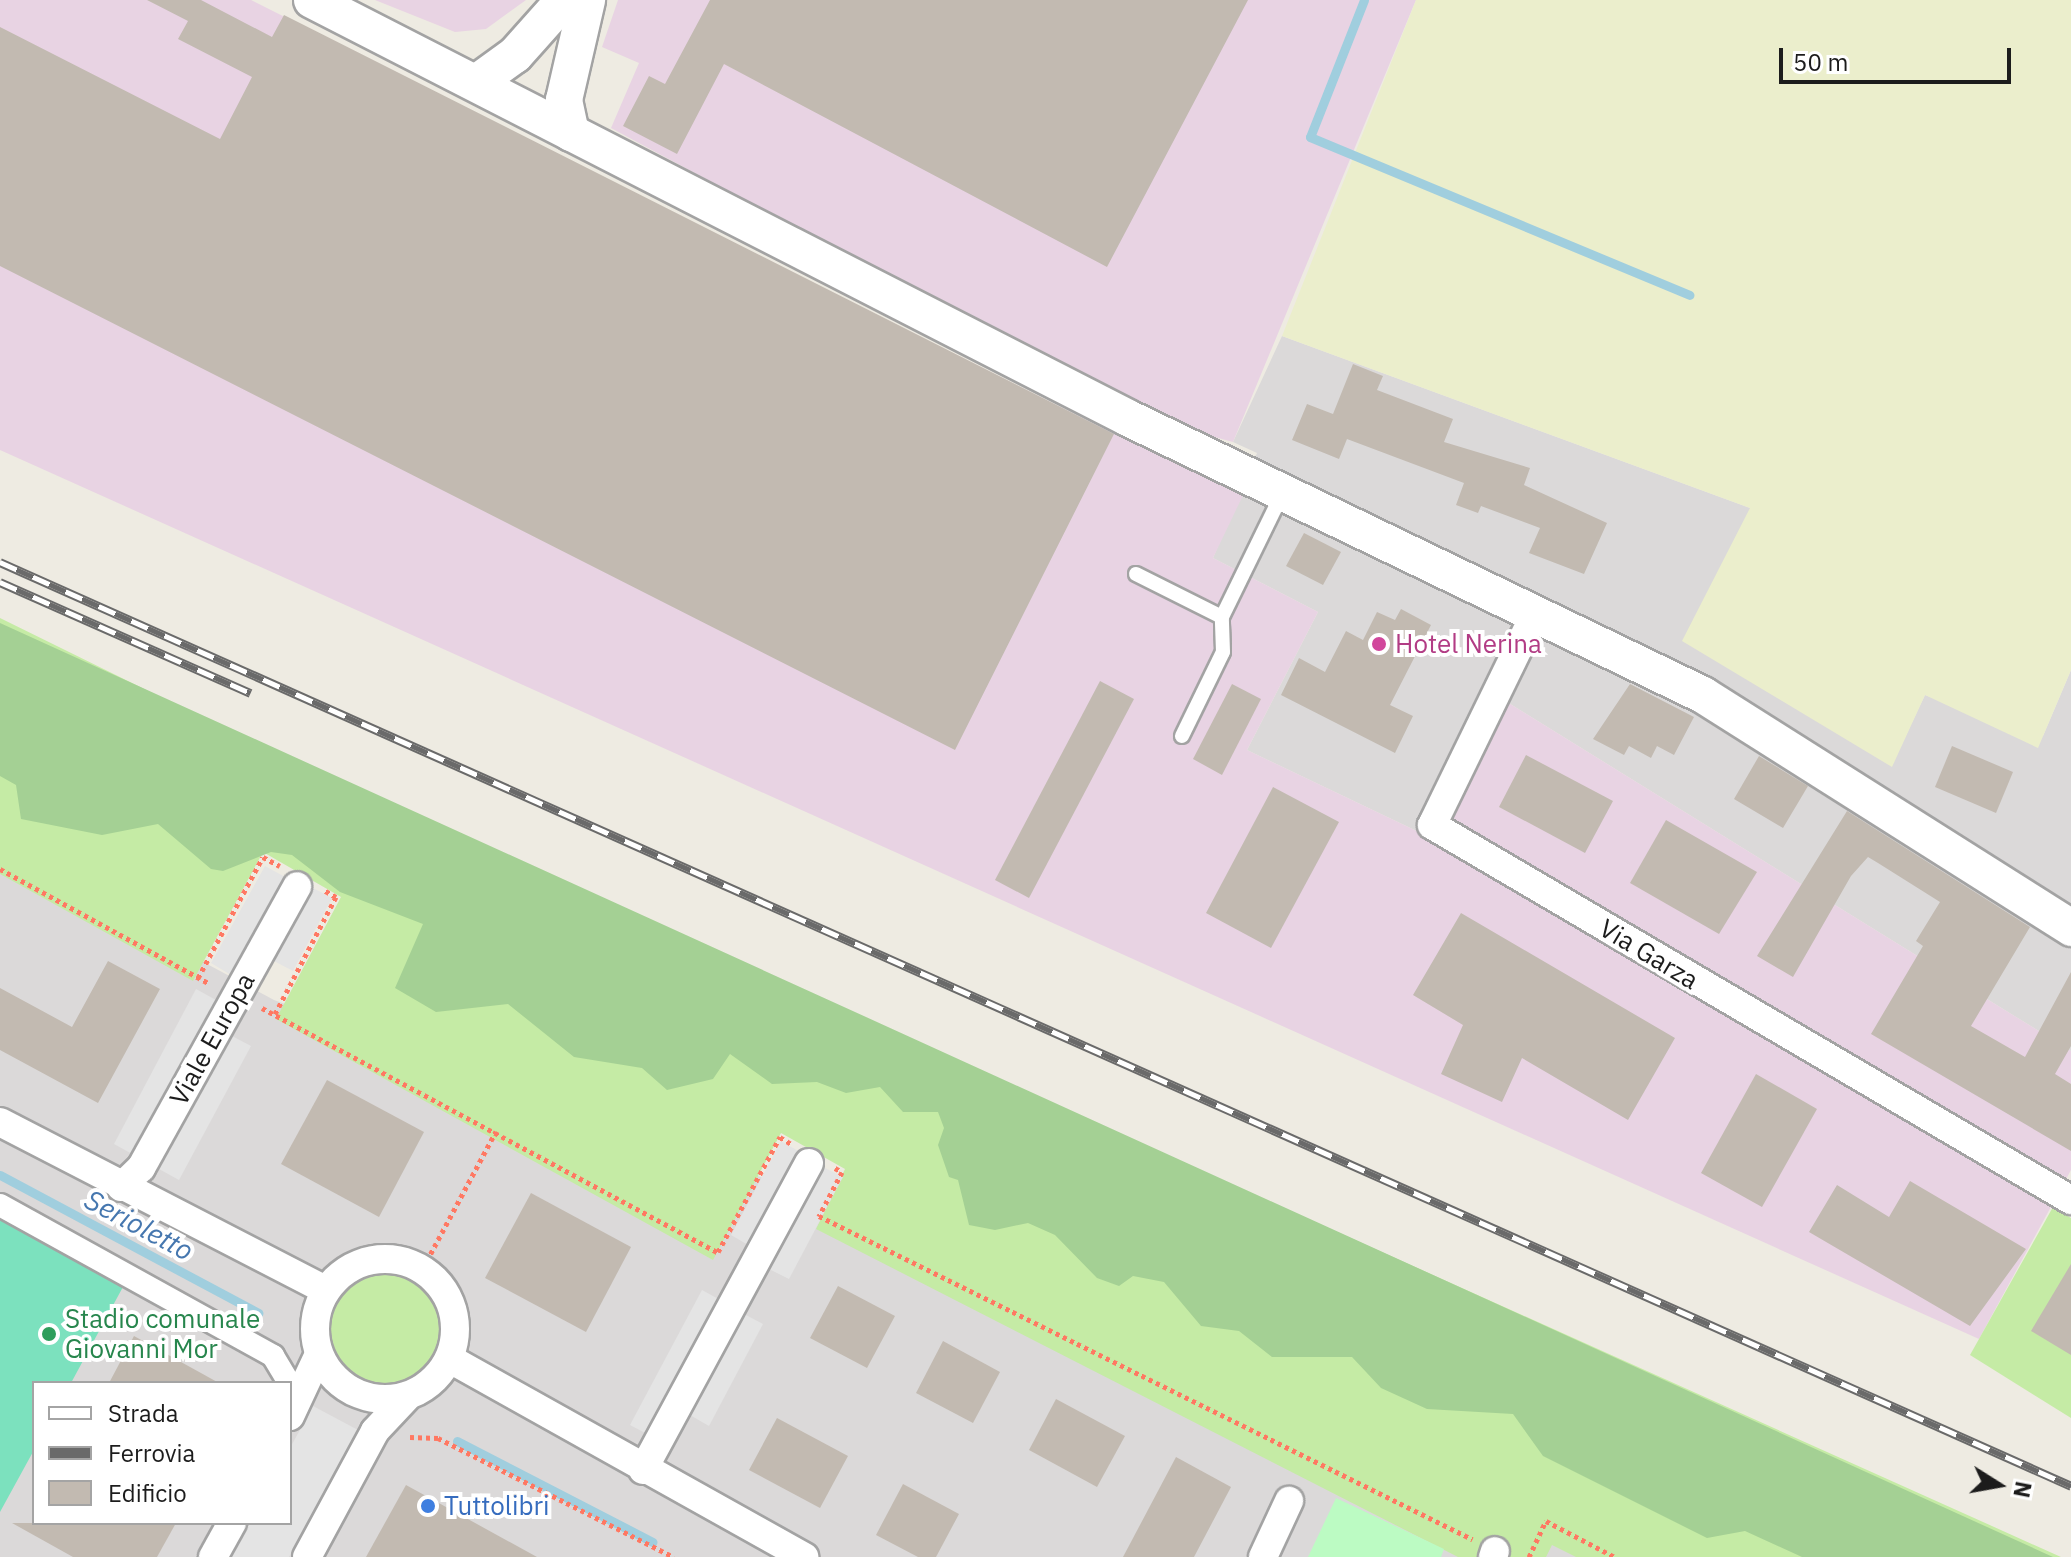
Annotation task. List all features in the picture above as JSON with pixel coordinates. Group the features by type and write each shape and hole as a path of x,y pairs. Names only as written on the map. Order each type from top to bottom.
{"street":[{"path":"312,0 1283,494 1536,612 1703,695 2071,928"},
{"path":"476,83 515,55 564,0"},
{"path":"571,133 564,100 587,0"},
{"name":"Via Garza","path":"1536,612 1432,825 2071,1200"},
{"name":"Viale Europa","path":"121,1187 141,1168 297,886"},
{"path":"0,1122 325,1290"},
{"path":"643,1470 814,1160"},
{"path":"0,1205 273,1356 285,1381"},
{"path":"307,1557 375,1431 406,1398 432,1383 450,1359 456,1325 450,1304 423,1268 388,1258 352,1266 325,1290 314,1322 319,1354 339,1384 370,1399 406,1398"},
{"path":"292,1396 319,1354"},
{"path":"450,1359 643,1470 805,1557"},
{"path":"1263,1557 1289,1501"},
{"path":"213,1557 231,1525"}],"lane":[{"path":"1182,736 1223,652 1222,617 1283,494"},
{"path":"1136,574 1222,617"}],"path":[{"path":"0,869 752,1270"},
{"path":"423,1268 496,1131"},
{"path":"718,1252 780,1137 814,1160 842,1172 819,1216 1494,1554"},
{"path":"403,1442 419,1434 438,1438 674,1557"},
{"path":"1529,1557 1546,1521 1615,1557"}],"shaded area":[{"path":"0,0 251,0 1114,434 1246,489 1213,558 1318,612 1247,750 1425,835 1460,802 1507,702 2071,1051 2071,1170 1979,1339 0,450"},
{"path":"375,0 526,0 486,29 455,32"},
{"path":"618,0 1416,0 1233,442 1174,426 1068,374 611,128 639,63 602,47"},
{"path":"1282,336 1750,508 1898,752 1925,695 2043,736 2071,670 2071,1051 1507,702 1460,802 1425,835 1247,750 1318,612 1213,558 1257,453 1233,442"},
{"path":"0,853 274,1000 824,1200 1627,1557 0,1557"},
{"path":"265,866 285,877 231,975 211,963"},
{"path":"313,888 332,898 293,971 274,961"},
{"path":"196,989 216,1000 134,1155 114,1144"},
{"path":"232,1036 251,1046 179,1180 159,1169"},
{"path":"781,1141 800,1152 750,1246 731,1235"},
{"path":"823,1167 843,1177 789,1279 769,1269"},
{"path":"702,1290 722,1301 649,1435 630,1425"},
{"path":"744,1314 763,1324 709,1426 690,1415"},
{"path":"313,1406 358,1430 289,1557 231,1557 249,1525 292,1525 292,1444"}],"green space":[{"path":"1416,0 2071,0 2071,670 2038,748 1925,695 1892,767 1682,641 1750,508 1282,336"},
{"path":"0,618 315,773 2061,1557 1576,1557 1552,1545 1546,1557 1458,1557 816,1229 845,1169 781,1133 713,1260 276,1019 341,897 263,852 193,981 0,874"},
{"path":"0,623 2053,1557 1802,1557 1745,1531 1707,1538 1543,1456 1513,1414 1427,1409 1381,1388 1352,1357 1272,1357 1239,1331 1201,1326 1164,1282 1133,1276 1119,1286 1097,1278 1055,1235 1028,1223 995,1230 969,1225 958,1180 949,1177 938,1145 944,1128 938,1112 903,1112 880,1087 846,1093 817,1082 772,1084 730,1054 713,1079 667,1090 642,1068 574,1057 508,1004 436,1012 395,988 423,924 340,892 292,855 271,852 223,871 211,869 158,824 102,835 21,819 16,785 0,776"},
{"path":"2053,1207 2071,1218 2071,1418 1970,1355"},
{"name":"Stadio comunale Giovanni Mor","path":"0,1216 124,1285 72,1381 32,1381 32,1454 0,1512"},
{"path":"386,1270 409,1275 428,1288 441,1307 446,1330 441,1353 428,1372 409,1385 386,1390 363,1385 344,1372 331,1353 326,1330 331,1307 344,1288 363,1275"},
{"path":"1336,1498 1444,1549 1441,1557 1308,1557"}],"building":[{"path":"147,0 201,0 272,37 284,15 1114,434 955,750 0,266 0,27 220,139 252,77 178,39 188,21"},
{"path":"710,0 1248,0 1107,267 724,64 677,154 623,126 649,76 665,84"},
{"path":"1353,364 1383,376 1377,390 1453,419 1444,442 1530,468 1524,485 1607,523 1584,574 1529,553 1540,528 1481,506 1478,513 1456,505 1464,483 1347,439 1339,459 1292,440 1307,404 1333,414"},
{"path":"1304,533 1341,552 1323,585 1286,566"},
{"path":"1401,609 1431,625 1390,705 1413,716 1395,753 1281,695 1299,658 1325,672 1346,631 1363,640 1377,612 1395,620"},
{"path":"1100,681 1134,699 1029,898 995,880"},
{"path":"1232,684 1261,699 1222,775 1193,759"},
{"path":"1630,684 1694,717 1674,755 1657,746 1651,758 1629,746 1624,755 1593,739"},
{"path":"1952,746 2013,772 1996,813 1935,787"},
{"path":"1526,755 1613,801 1585,853 1499,807"},
{"path":"1759,756 1808,786 1783,828 1734,799"},
{"path":"1273,787 1339,822 1271,948 1206,913"},
{"path":"1847,811 2030,927 1971,1026 2025,1057 2071,972 2071,1046 2055,1074 2071,1084 2071,1151 1871,1034 1923,946 1916,941 1940,902 1878,863 1868,857 1851,876 1793,977 1757,956"},
{"path":"1666,820 1757,872 1719,934 1630,883"},
{"path":"1461,913 1675,1038 1628,1120 1522,1058 1502,1102 1441,1074 1463,1025 1413,995"},
{"path":"108,961 160,989 98,1103 0,1050 0,988 72,1027"},
{"path":"1756,1074 1817,1109 1762,1207 1701,1173"},
{"path":"327,1080 424,1132 379,1217 281,1164"},
{"path":"1910,1181 2026,1249 1970,1326 1809,1232 1837,1185 1889,1217"},
{"path":"531,1193 631,1247 586,1332 485,1278"},
{"path":"2071,1264 2071,1355 2031,1331"},
{"path":"838,1286 895,1316 867,1368 810,1338"},
{"path":"134,1336 215,1381 110,1381"},
{"path":"943,1341 1000,1372 973,1423 916,1393"},
{"path":"1056,1399 1125,1436 1097,1487 1029,1450"},
{"path":"777,1418 848,1456 820,1508 749,1470"},
{"path":"1176,1457 1231,1487 1194,1557 1123,1557"},
{"path":"903,1484 959,1514 936,1557 918,1557 876,1535"},
{"path":"406,1485 537,1557 366,1557"},
{"path":"12,1523 175,1525 157,1557 73,1557"}],"waterway":[{"path":"1364,0 1310,137 1689,295"},
{"name":"Serioletto","path":"0,1175 258,1313"},
{"name":"Serioletto","path":"457,1441 653,1542"}],"railway":[{"path":"0,562 2071,1486"},
{"path":"0,582 251,693"}],"place":[{"name":"Hotel Nerina","path":"1379,644"},
{"name":"Stadio comunale Giovanni Mor","path":"49,1334"},
{"name":"Tuttolibri","path":"428,1506"}]}
